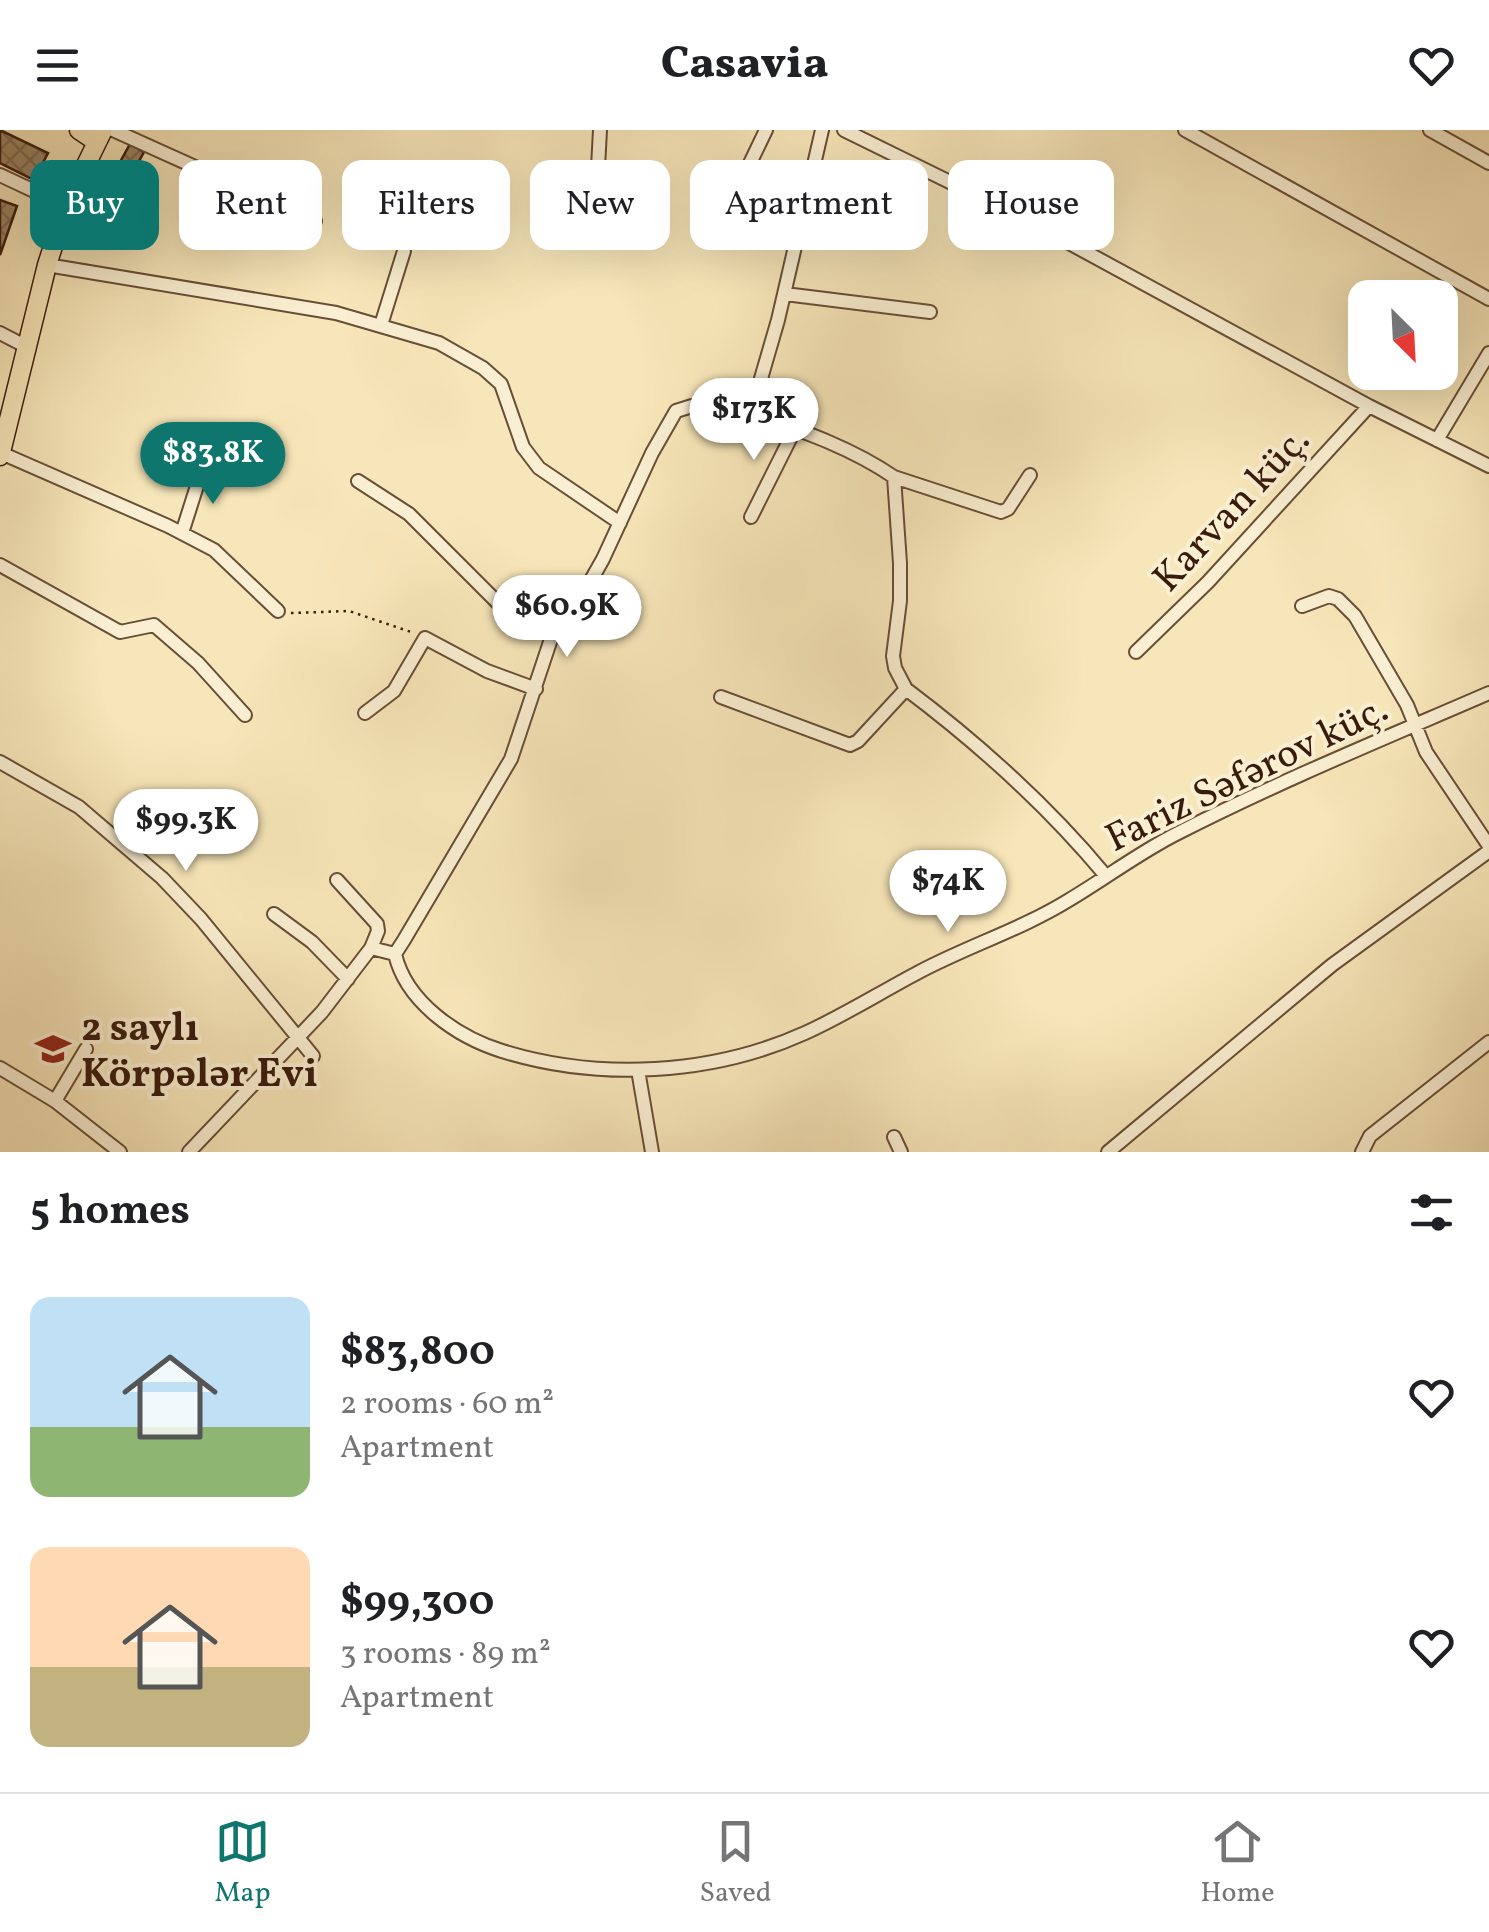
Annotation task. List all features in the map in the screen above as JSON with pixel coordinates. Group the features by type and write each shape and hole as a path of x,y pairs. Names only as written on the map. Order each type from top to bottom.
{"main road":[{"path":"80,130 100,136 88,160"},
{"path":"1,454 52,250"}],"street":[{"path":"113,130 180,160"},
{"path":"598,160 600,130"},
{"path":"752,160 766,130"},
{"path":"752,413 785,294 822,130"},
{"name":"Karvan küç.","path":"844,130 1025,219 1489,466"},
{"path":"1185,130 1489,298"},
{"path":"1430,130 1489,163"},
{"path":"0,175 30,189"},
{"path":"381,325 404,251"},
{"path":"47,265 336,313 439,344 494,376 506,396 529,458 539,468 620,523"},
{"path":"785,294 930,312"},
{"path":"0,333 27,347"},
{"path":"1436,440 1489,354"},
{"path":"370,948 395,954 511,759 554,630 590,582 676,410 692,406 752,413 865,457 894,477 1001,512 1008,510 1030,475"},
{"name":"Karvan küç.","path":"1136,652 1208,582 1370,406"},
{"path":"751,517 796,428"},
{"path":"1,454 214,550 278,610"},
{"path":"182,533 203,467"},
{"path":"894,477 900,601 893,656 906,689 1009,773 1106,876"},
{"path":"358,480 409,514 503,608 554,630"},
{"path":"0,566 120,632 154,626 198,663 245,715"},
{"path":"1108,1152 1319,975 1489,848 1426,752 1400,693 1355,616 1338,598 1328,596 1302,606"},
{"path":"364,714 394,690 424,638 487,672 536,689"},
{"path":"721,697 850,745 906,689"},
{"name":"Fariz Səfərov küç.","path":"395,954 409,988 465,1036 487,1046 566,1066 638,1070 702,1062 764,1048 802,1034 919,972 1023,925 1203,820 1489,692"},
{"path":"0,762 80,806 162,878 312,1056"},
{"path":"197,1150 348,980 370,948 378,932 376,924 338,880"},
{"path":"274,914 312,942 348,980"},
{"path":"1362,1152 1370,1136 1489,1042"},
{"path":"55,1101 86,1049"},
{"path":"638,1070 652,1152"},
{"path":"1,1071 55,1101 120,1152"},
{"path":"894,1137 901,1152"}],"path":[{"path":"278,610 287,614 349,611 424,638"}],"building":[{"path":"0,130 48,153 44,160 30,160 30,178 0,163"},
{"path":"130,144 144,152 140,160 121,160"},
{"path":"0,200 17,206 0,255"}],"place":[{"name":"2 saylı Körpələr Evi","path":"53,1049"}]}
